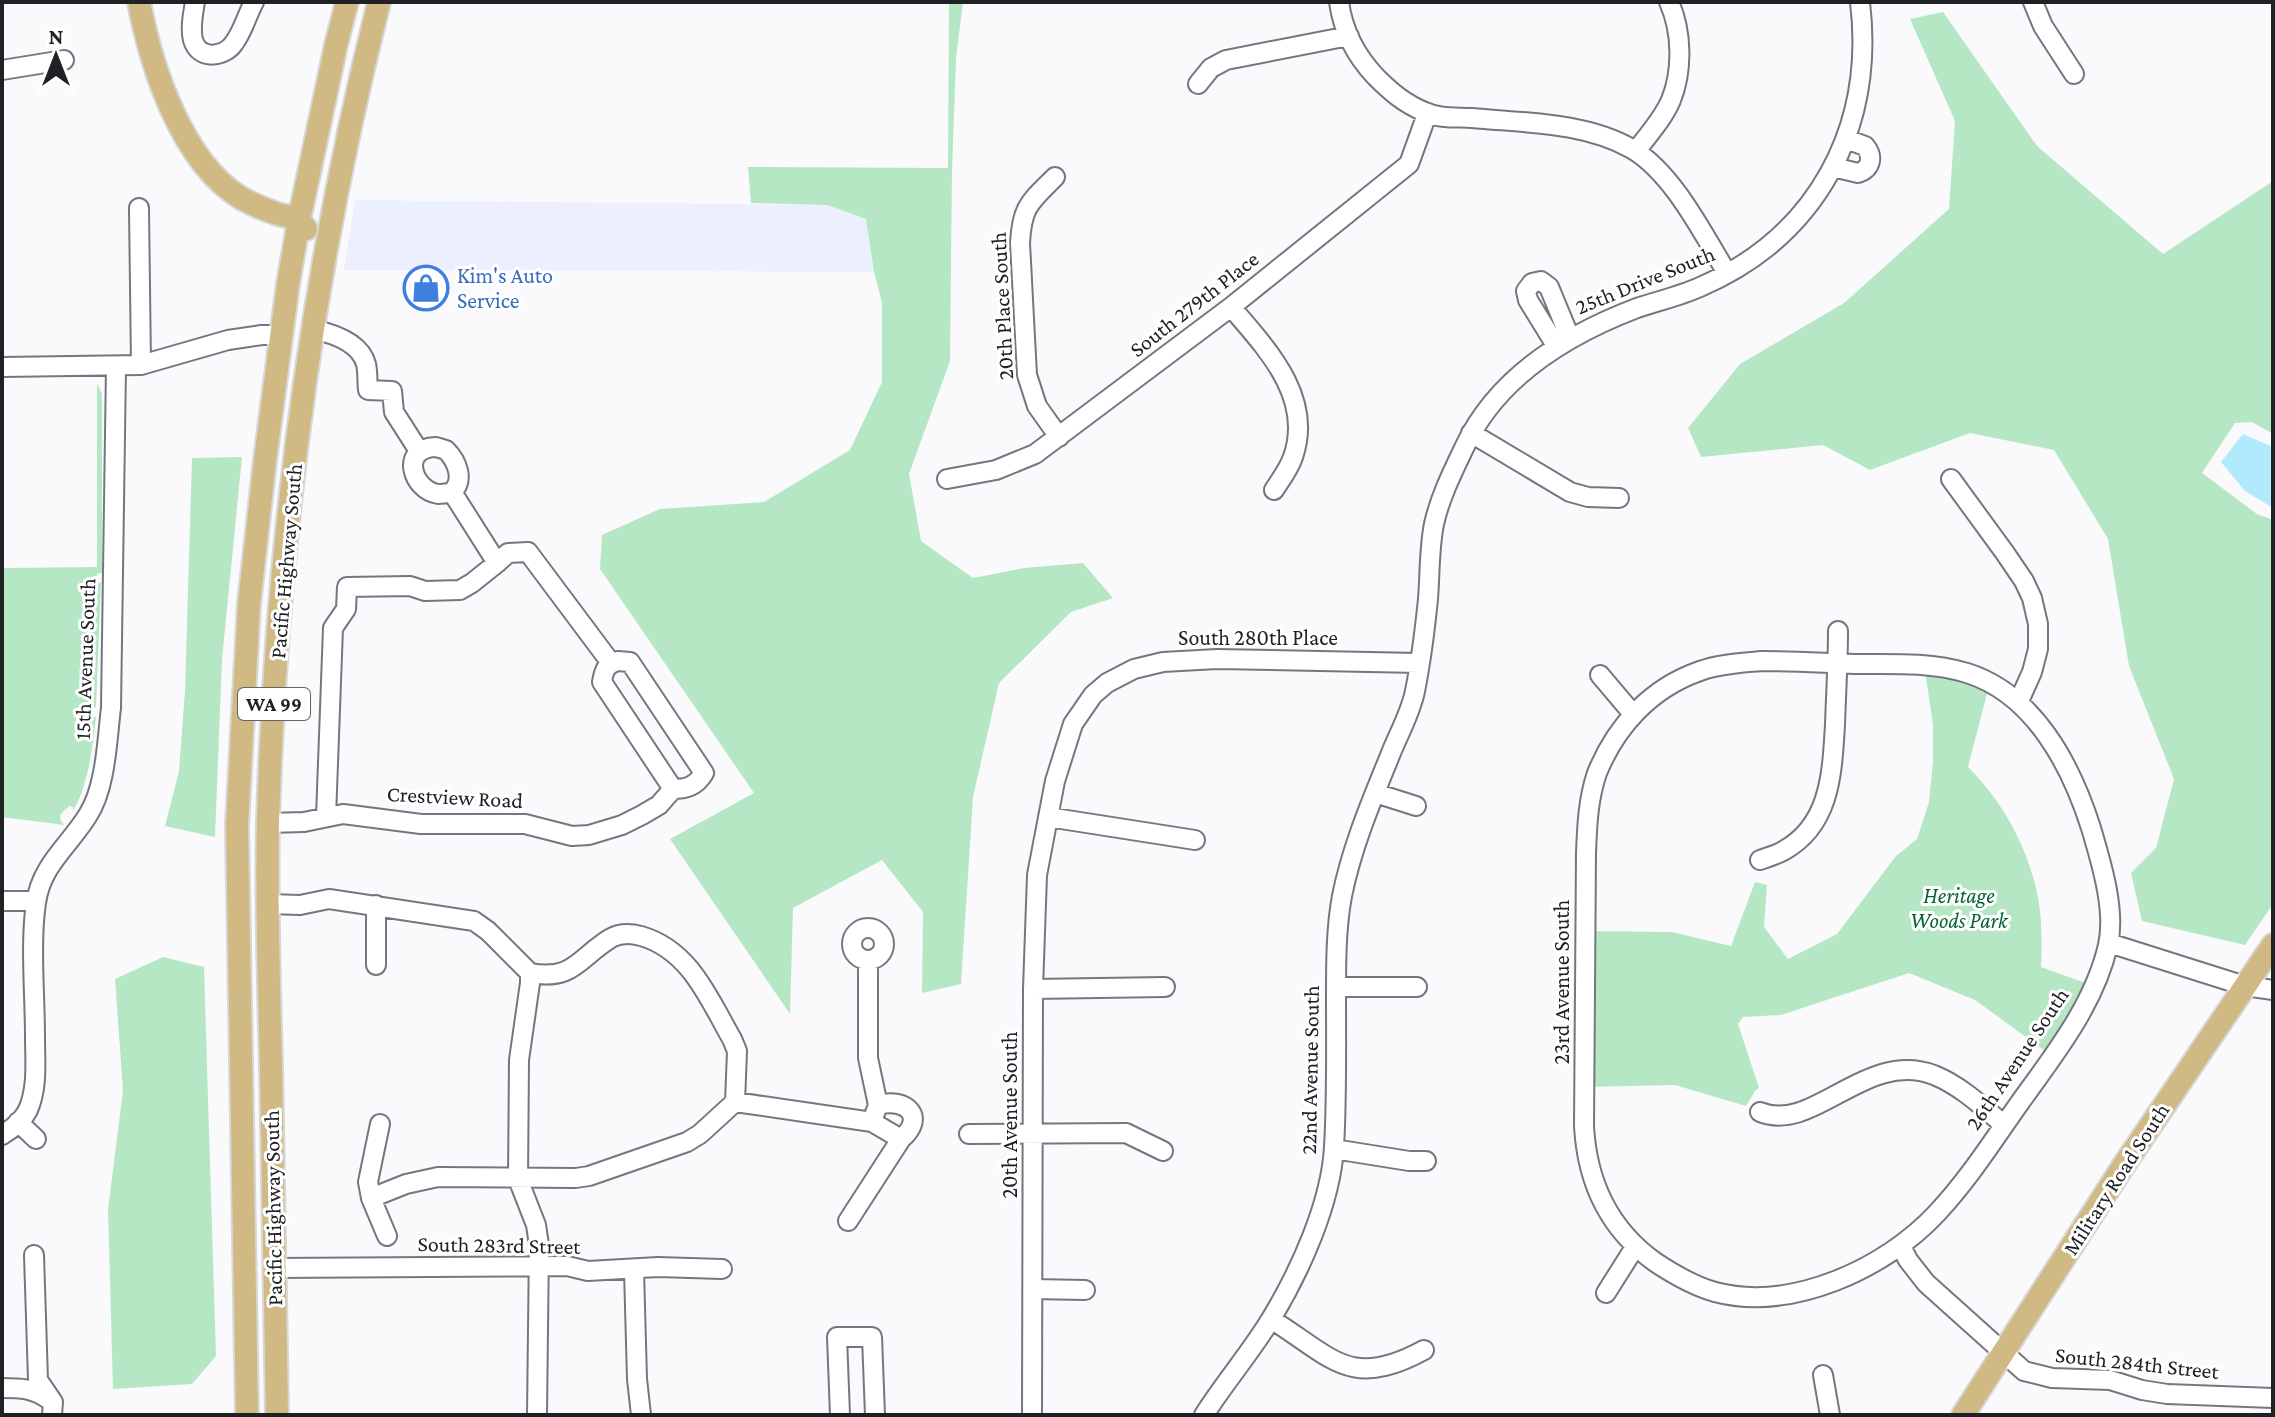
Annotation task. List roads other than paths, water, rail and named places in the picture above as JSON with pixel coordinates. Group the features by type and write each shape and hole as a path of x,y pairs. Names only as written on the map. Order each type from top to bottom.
{"main road":[{"path":"139,2 153,58 175,116 209,172 231,192 250,203 299,220 305,227 308,241 290,349 276,472 286,535"},
{"name":"Pacific Highway South","path":"247,1415 237,825 249,604 281,335 299,220 347,2"},
{"name":"Pacific Highway South","path":"277,1415 268,823 280,608 312,329 345,153 379,2"},
{"path":"246,652 249,803 251,812 268,823"},
{"name":"Military Road South","path":"1963,1415 2124,1165 2273,945"},
{"path":"243,1165 259,1263 275,1268"}],"street":[{"path":"195,2 193,40 203,52 216,55 234,44 254,2"},
{"path":"1339,2 1349,36 1363,63 1402,101 1427,114 1567,128 1598,134 1636,151 1679,195 1727,273"},
{"path":"1636,151 1659,121 1671,99 1676,80 1678,31 1669,2"},
{"name":"25th Drive South","path":"1471,433 1519,373 1564,342 1639,307 1699,287 1727,273 1792,224 1833,167 1854,114 1860,86 1860,2"},
{"path":"2033,2 2043,26 2074,74"},
{"path":"1198,84 1211,68 1226,60 1349,36"},
{"path":"2,70 64,60"},
{"name":"South 279th Place","path":"947,479 996,470 1035,454 1231,307 1409,164 1427,114"},
{"path":"1833,167 1858,173 1868,168 1871,156 1865,146 1846,139"},
{"name":"20th Place South","path":"1055,177 1025,208 1020,243 1027,375 1037,406 1059,437"},
{"path":"139,208 141,365"},
{"path":"1231,307 1272,356 1284,374 1294,401 1295,454 1274,490"},
{"path":"312,329 330,333 361,353 367,364 368,390 392,391 394,412 419,451"},
{"path":"2,367 141,365 228,340 281,335"},
{"name":"15th Avenue South","path":"2,1135 28,1110 33,1095 34,921 40,881 52,860 88,815 96,799 105,758 111,708 116,367"},
{"path":"1471,433 1570,492 1588,497 1619,498"},
{"name":"22nd Avenue South","path":"1204,1415 1271,1319 1313,1237 1326,1194 1334,1149 1336,987 1341,901 1352,854 1414,695 1426,618 1434,527 1450,477 1471,433"},
{"path":"436,447 451,455 459,476 457,488 452,492 438,494 422,485 413,472 414,460 423,448 436,447"},
{"path":"1600,675 1633,714 1653,696 1701,671 1761,661 1924,664 1968,673 1990,682 2019,701 2038,649 2038,624 2032,598 1951,479"},
{"path":"326,817 333,628 346,609 347,587 410,586 425,591 460,590 497,563 452,492"},
{"name":"Crestview Road","path":"268,823 293,824 343,814 421,824 525,824 572,836 589,835 642,815 659,805 673,789 687,789 694,785 704,773 630,662 611,663 528,552 508,553 497,563"},
{"path":"1760,860 1783,851 1797,841 1810,827 1827,799 1832,766 1838,631"},
{"name":"South 280th Place","path":"1048,817 1065,746 1082,708 1107,683 1134,669 1163,662 1217,659 1419,663"},
{"path":"611,663 604,670 602,682 673,789"},
{"name":"26th Avenue South","path":"1635,1247 1682,1278 1714,1292 1745,1296 1814,1289 1846,1277 1901,1246 1962,1184 2004,1125 2077,1019 2094,986 2109,943 2110,920 2105,882 2088,817 2064,763 2047,735 2019,701"},
{"name":"23rd Avenue South","path":"1633,714 1614,740 1597,774 1587,818 1584,1126 1588,1164 1598,1192 1635,1247"},
{"path":"1375,793 1416,806"},
{"path":"1048,817 1195,840"},
{"name":"20th Avenue South","path":"1032,1415 1033,989 1037,875 1048,817"},
{"path":"269,904 300,905 329,899 474,921 530,973 547,975 571,970 618,935 634,934 660,944 692,970 737,1051 735,1102 700,1134 678,1145 589,1176 518,1179 438,1177 406,1184 371,1198"},
{"path":"2,901 36,901"},
{"path":"376,905 376,965"},
{"path":"2109,943 2245,986 2273,990"},
{"path":"868,960 868,1058 875,1114 901,1139"},
{"path":"530,973 519,1060 518,1179 536,1225 539,1267 537,1415"},
{"path":"1033,989 1165,987"},
{"path":"1336,987 1417,987"},
{"path":"1760,1112 1777,1116 1803,1111 1867,1078 1889,1071 1908,1070 1947,1081 2004,1125"},
{"path":"735,1102 875,1114 894,1103 908,1108 913,1115 910,1131 901,1139 848,1221"},
{"path":"18,1122 36,1139"},
{"path":"380,1124 368,1182 371,1198 387,1236"},
{"path":"969,1134 1126,1133 1163,1151"},
{"path":"1334,1149 1426,1161"},
{"name":"South 284th Street","path":"1901,1246 1926,1283 2024,1371 2052,1378 2095,1378 2225,1406 2273,1398"},
{"path":"1606,1293 1635,1247"},
{"path":"34,1255 38,1380 56,1411"},
{"name":"South 283rd Street","path":"275,1268 567,1266 588,1271 658,1267 722,1269"},
{"path":"634,1270 641,1415"},
{"path":"1033,1289 1085,1290"},
{"path":"1271,1319 1332,1360 1356,1368 1367,1370 1396,1365 1424,1350"},
{"path":"840,1415 837,1337 872,1337 875,1415"},
{"path":"1823,1375 1830,1415"},
{"path":"2,1388 36,1391 56,1411"}],"water":[{"path":"2243,434 2273,447 2273,508 2245,491 2221,462"}],"place":[{"name":"Kim's Auto Service","path":"426,288"}],"park label":[{"name":"Heritage Woods Park","path":"1959,908"}]}
